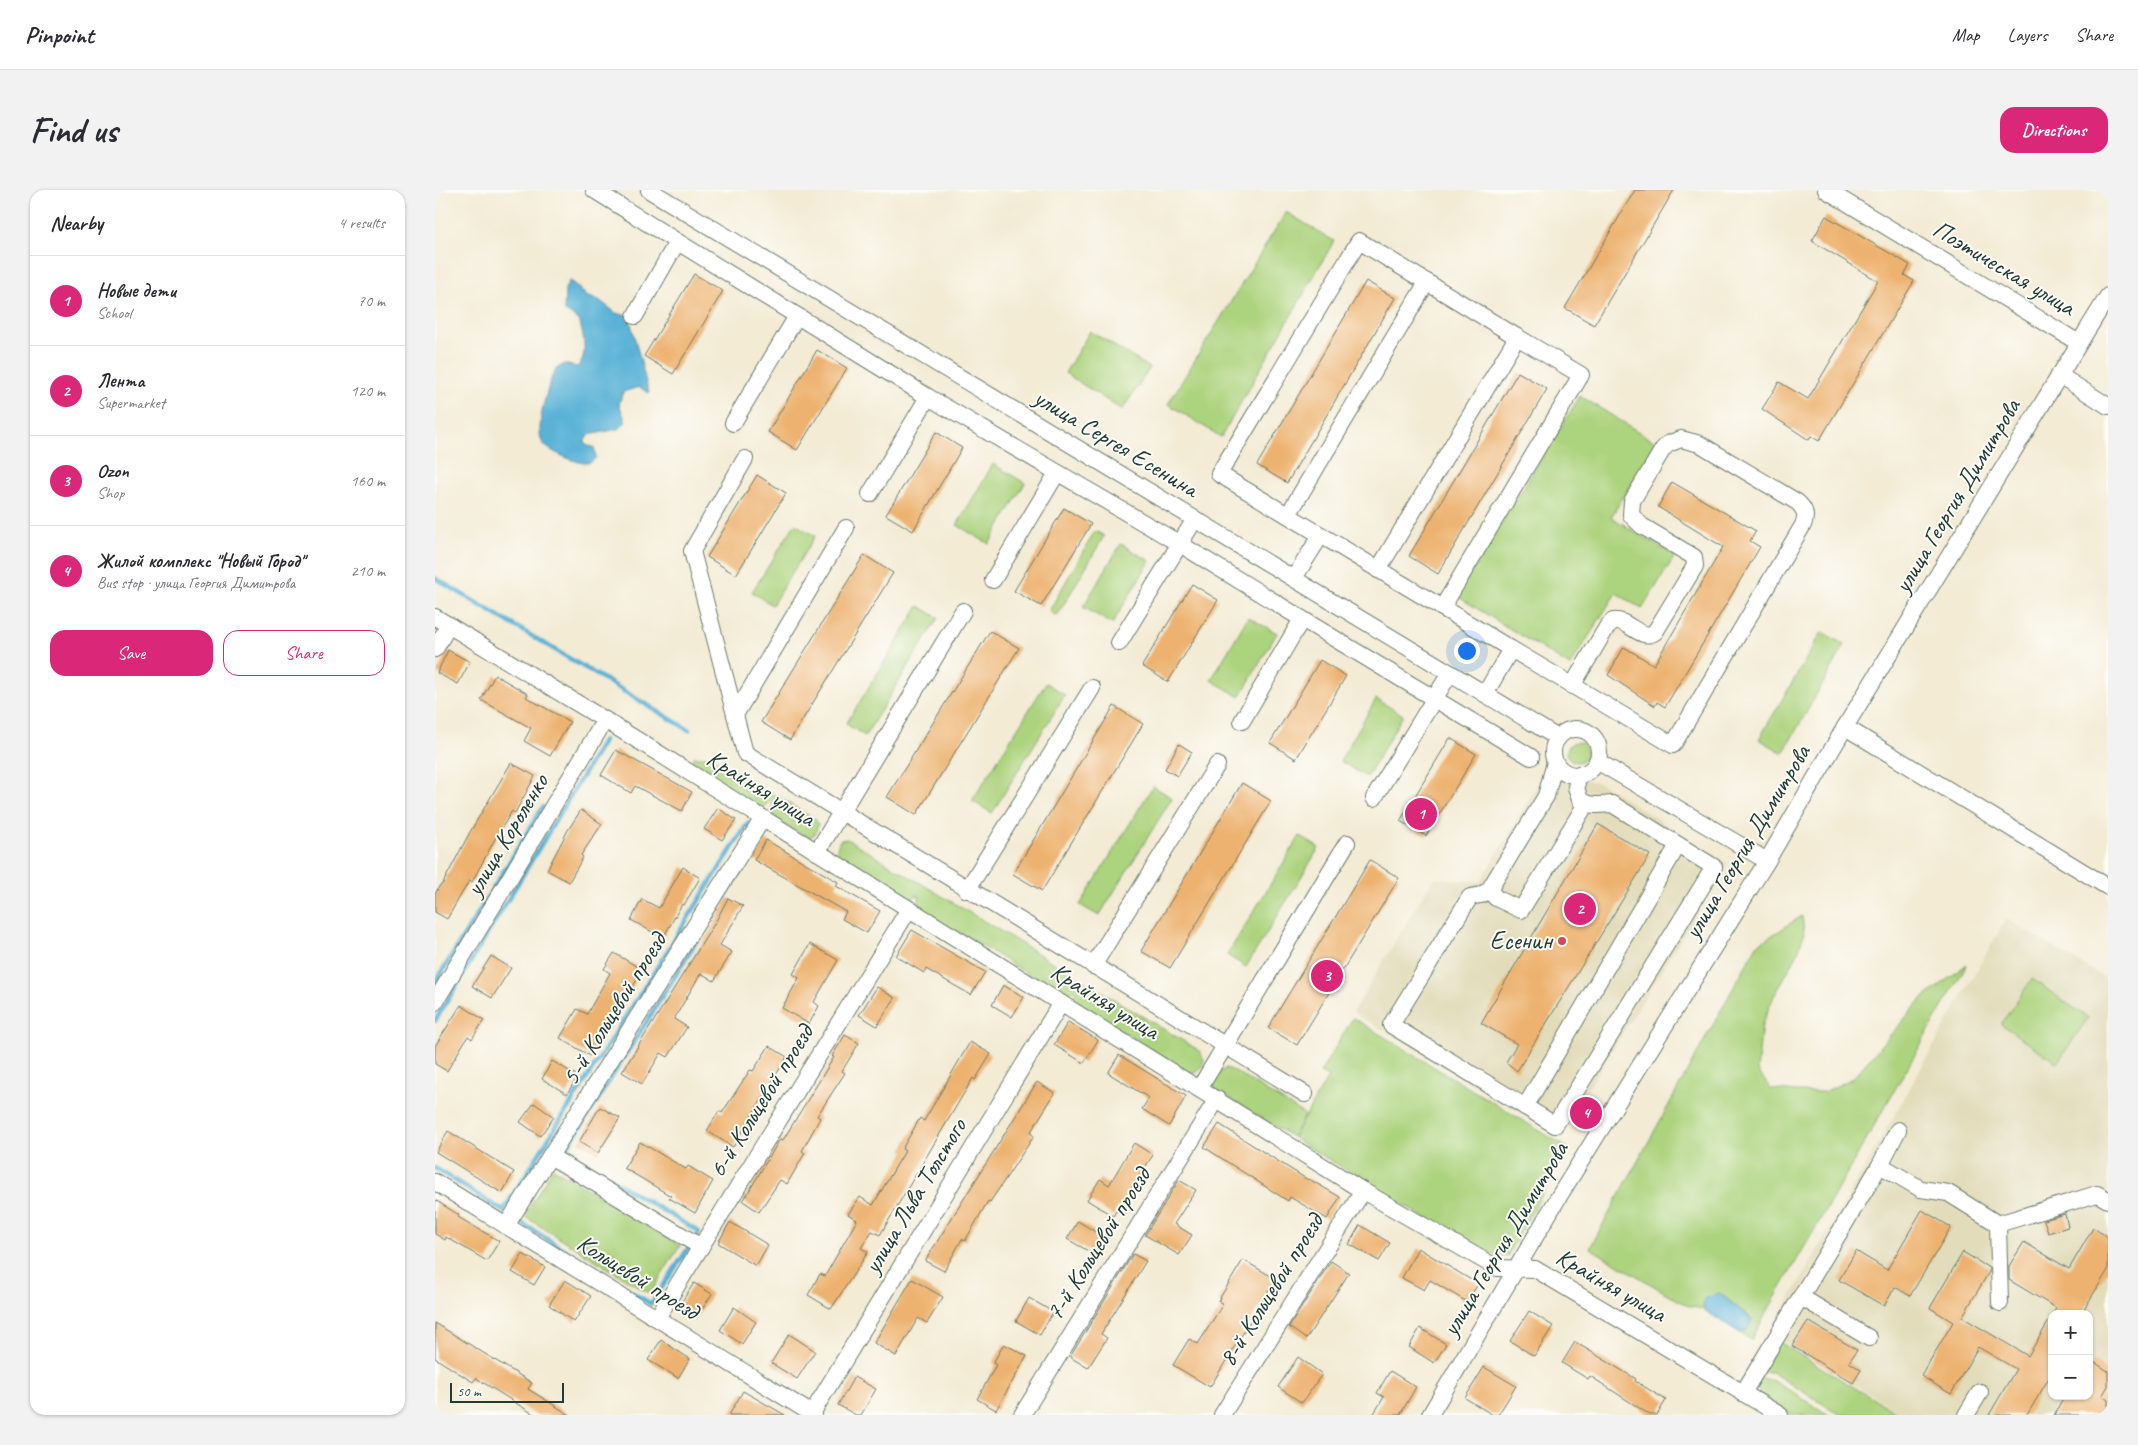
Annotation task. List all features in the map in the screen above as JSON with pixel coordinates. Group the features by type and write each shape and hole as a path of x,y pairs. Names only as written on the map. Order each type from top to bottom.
{"street":[{"path":"593,190 928,397 1180,544 1531,757"},
{"name":"улица Сергея Есенина","path":"649,190 1558,738"},
{"name":"Поэтическая улица","path":"1826,190 2079,343"},
{"path":"1442,608 1581,375 1359,241 1219,474 1378,570 1511,649 1572,686 1673,746 1803,525 1806,516 1802,507 1797,502 1700,444 1681,439 1668,444 1663,449 1633,501 1631,515 1642,526 1694,557 1695,566 1655,632 1645,634 1620,621 1613,622 1607,627 1572,686"},
{"path":"635,316 677,242"},
{"path":"1288,515 1427,282"},
{"name":"улица Георгия Димитрова","path":"1430,1415 1604,1123 1767,861 1845,727 2108,296"},
{"path":"733,423 797,316"},
{"path":"1378,570 1517,337"},
{"path":"2059,376 2108,406"},
{"path":"870,494 928,397"},
{"path":"745,459 692,551 745,753 967,890 1305,1094"},
{"path":"993,580 1057,473"},
{"path":"1119,643 1195,519"},
{"path":"735,715 845,528"},
{"path":"1294,578 1321,535"},
{"path":"817,852 963,611"},
{"name":"Крайняя улица","path":"435,617 605,720 1363,1191 1497,1268 1515,1270 1535,1269 1743,1392 1755,1409 1780,1415"},
{"path":"1242,721 1302,619"},
{"path":"435,649 449,625"},
{"path":"1485,694 1511,649"},
{"path":"1373,798 1450,672"},
{"path":"967,890 1092,688"},
{"name":"улица Короленко","path":"435,1002 605,720"},
{"path":"1845,727 2108,887"},
{"path":"1555,762 1565,772 1579,774 1592,768 1597,761 1597,743 1588,733 1582,730 1569,730 1558,738 1553,750 1555,762 1546,796 1489,890 1481,895 1470,897 1391,1025 1555,1125 1714,867 1612,804 1587,804 1580,800 1576,788 1579,774"},
{"path":"1597,761 1767,861"},
{"path":"1093,966 1217,765"},
{"path":"1489,890 1496,898 1521,910 1587,804"},
{"name":"5-й Кольцевой проезд","path":"506,1226 763,818"},
{"path":"1199,1089 1347,843"},
{"path":"1525,1107 1678,845"},
{"name":"6-й Кольцевой проезд","path":"657,1318 909,910"},
{"name":"улица Льва Толстого","path":"812,1414 1061,1003"},
{"name":"7-й Кольцевой проезд","path":"1022,1415 1217,1100"},
{"path":"1743,1392 1880,1165 1898,1130"},
{"path":"550,1156 701,1247"},
{"path":"1880,1165 1921,1189 1948,1193 1998,1224 2097,1194 2108,1200"},
{"name":"Кольцевой проезд","path":"435,1182 812,1414"},
{"name":"8-й Кольцевой проезд","path":"1222,1415 1363,1191"},
{"path":"1998,1224 1999,1302"},
{"path":"1801,1297 1869,1338"},
{"path":"1966,1415 1980,1392"}],"shaded area":[{"path":"1551,769 1602,784 1727,864 1559,1136 1353,1012 1435,878 1480,882 1546,771"},
{"path":"2006,919 2108,980 2108,1415 1904,1415 1770,1334"}],"green space":[{"path":"1286,212 1334,241 1221,437 1168,404"},
{"path":"1090,331 1150,368 1122,410 1065,373"},
{"path":"1580,396 1657,443 1611,517 1675,556 1642,609 1616,593 1570,666 1457,596"},
{"path":"993,464 1025,483 989,544 957,525"},
{"path":"795,524 815,536 772,605 752,592"},
{"path":"1095,531 1104,536 1057,616 1049,611"},
{"path":"1121,544 1150,561 1112,624 1083,607"},
{"path":"919,606 938,618 865,736 846,724"},
{"path":"1248,617 1277,633 1240,697 1211,680"},
{"path":"1822,632 1845,645 1783,753 1759,739"},
{"path":"1046,683 1065,695 992,813 972,801"},
{"path":"1376,699 1403,715 1367,777 1340,761"},
{"path":"1577,742 1584,745 1587,752 1584,759 1577,762 1570,759 1567,752 1570,745"},
{"path":"694,757 710,757 815,819 818,825 815,834 808,838 768,815 774,804 769,801 761,811 688,766"},
{"path":"1153,786 1172,798 1099,916 1080,905"},
{"path":"1300,836 1319,848 1246,967 1227,955"},
{"path":"847,839 1200,1051 1204,1061 1199,1071 1191,1074 1072,1000 1076,993 1073,990 1068,998 916,906 920,897 916,895 911,902 835,854 840,840"},
{"path":"1802,916 1804,934 1797,955 1774,996 1762,1024 1757,1070 1771,1089 1795,1092 1824,1092 1853,1078 1921,1000 1967,964 1751,1340 1740,1333 1747,1331 1752,1319 1720,1293 1703,1305 1704,1310 1686,1305 1590,1248 1757,945"},
{"path":"2032,979 2088,1018 2057,1063 2001,1024"},
{"path":"1353,1018 1568,1148 1507,1256 1485,1254 1293,1138 1328,1077 1320,1073"},
{"path":"1226,1068 1234,1071 1305,1115 1292,1137 1216,1090 1213,1086 1216,1076"},
{"path":"553,1168 680,1246 650,1294 524,1216"},
{"path":"1779,1342 1900,1415 1841,1415 1771,1372 1761,1372"},
{"path":"1759,1377 1774,1381 1829,1415 1792,1415 1760,1395 1756,1382"}],"water":[{"path":"569,281 588,297 599,300 616,313 629,316 649,393 639,387 623,392 619,404 626,422 618,429 589,435 584,442 588,446 594,447 596,457 588,463 562,456 549,449 542,442 540,435 543,406 555,370 564,364 577,367 583,357 584,345 579,320 564,310 565,289"},
{"path":"1719,1293 1752,1319 1747,1330 1740,1333 1704,1310 1703,1305 1706,1298"}],"building":[{"path":"1635,190 1674,190 1594,325 1565,308"},
{"path":"1826,216 1910,265 1904,275 1914,281 1819,441 1811,436 1809,440 1762,409 1779,382 1808,399 1878,281 1812,241"},
{"path":"694,274 723,291 673,374 644,356"},
{"path":"1366,281 1395,298 1287,483 1257,465"},
{"path":"817,350 847,368 797,450 768,432"},
{"path":"1518,372 1547,389 1438,574 1409,556"},
{"path":"936,432 962,448 913,531 886,515"},
{"path":"757,475 786,493 736,575 707,557"},
{"path":"1672,482 1756,531 1750,541 1760,547 1665,707 1657,702 1655,706 1608,675 1624,647 1654,665 1723,547 1658,507"},
{"path":"1064,508 1091,524 1041,606 1014,591"},
{"path":"864,555 893,573 790,740 761,722"},
{"path":"1192,584 1218,600 1168,682 1142,666"},
{"path":"990,631 1019,648 916,815 887,797"},
{"path":"448,650 470,662 458,684 437,673"},
{"path":"1320,660 1346,676 1296,759 1270,743"},
{"path":"495,675 528,694 526,697 570,722 550,756 524,741 531,728 481,700"},
{"path":"1114,706 1143,724 1042,891 1013,874"},
{"path":"1450,738 1476,754 1426,836 1400,821"},
{"path":"1179,744 1192,752 1177,776 1165,769"},
{"path":"616,750 692,792 682,811 635,786 631,793 601,775"},
{"path":"511,763 535,776 515,813 512,811 472,882 469,881 447,919 435,912 435,894 440,885 442,885 470,832"},
{"path":"1242,783 1271,801 1170,968 1141,951"},
{"path":"718,808 736,820 722,840 704,829"},
{"path":"581,810 602,824 581,855 583,857 569,882 547,870"},
{"path":"1598,824 1650,855 1517,1071 1506,1062 1517,1044 1481,1023"},
{"path":"766,840 838,882 836,886 880,911 867,933 842,919 846,912 754,860"},
{"path":"1370,860 1399,878 1297,1045 1268,1028"},
{"path":"683,867 700,878 684,905 682,904 663,938 631,920 642,899 659,908"},
{"path":"728,898 743,906 720,945 732,952 714,981 701,973 674,1019 687,1027 668,1057 661,1053 642,1084 622,1072 716,921"},
{"path":"912,930 985,972 971,995 926,969 924,973 896,956"},
{"path":"810,944 838,960 814,1002 819,1006 809,1024 782,1008 799,978 793,974"},
{"path":"614,953 643,970 590,1056 560,1038 577,1009 587,1014 610,973 604,969"},
{"path":"491,956 511,968 492,998 472,986"},
{"path":"1003,985 1024,997 1012,1017 992,1005"},
{"path":"877,987 895,998 877,1026 859,1015"},
{"path":"461,1005 484,1020 472,1039 468,1036 447,1071 435,1064 435,1046"},
{"path":"1068,1022 1098,1040 1084,1063 1054,1045"},
{"path":"845,1035 859,1043 842,1071 845,1073 817,1116 820,1118 802,1151 805,1153 787,1184 780,1180 759,1212 743,1201 780,1139 783,1140 834,1057 832,1056"},
{"path":"970,1042 991,1054 975,1080 973,1078 880,1235 872,1231 861,1248 868,1252 831,1309 808,1295 820,1274 825,1276 857,1220 848,1214 860,1197 873,1205 905,1151 902,1149 920,1118 924,1121"},
{"path":"769,1046 787,1057 771,1083 773,1084 733,1147 707,1131 719,1111 722,1113 750,1070 753,1071"},
{"path":"1119,1055 1186,1096 1169,1126 1142,1109 1149,1098 1108,1073"},
{"path":"552,1061 578,1076 567,1094 542,1079"},
{"path":"1037,1082 1055,1093 1030,1133 1034,1136 990,1202 988,1201 965,1241 962,1239 944,1271 925,1261"},
{"path":"534,1103 554,1117 540,1136 520,1122"},
{"path":"600,1107 620,1118 598,1153 579,1142"},
{"path":"1219,1124 1308,1180 1340,1197 1327,1219 1290,1197 1288,1201 1204,1147"},
{"path":"448,1131 514,1172 502,1193 436,1152"},
{"path":"640,1142 686,1169 688,1166 713,1181 695,1213 669,1198 671,1196 624,1168"},
{"path":"1134,1143 1153,1155 1113,1216 1087,1200 1100,1179 1109,1185"},
{"path":"1179,1180 1196,1190 1174,1224 1192,1235 1179,1255 1145,1235"},
{"path":"435,1200 459,1215 458,1217 499,1241 487,1261 446,1237 445,1240 435,1234"},
{"path":"1922,1210 1951,1227 1910,1296 1895,1287 1884,1306 1839,1280 1856,1251 1887,1270"},
{"path":"2065,1214 2068,1227 2048,1233 2044,1220"},
{"path":"1078,1221 1102,1236 1092,1253 1067,1239"},
{"path":"730,1222 768,1245 756,1266 718,1243"},
{"path":"1360,1225 1390,1243 1379,1261 1349,1244"},
{"path":"2093,1228 2108,1237 2108,1270 2083,1310 2055,1310 2056,1308 2009,1280 2009,1266 2024,1242 2069,1269"},
{"path":"1418,1248 1478,1284 1467,1302 1430,1280 1424,1290 1402,1278"},
{"path":"1963,1252 1989,1268 1989,1272 1962,1317 2028,1356 2048,1323 2048,1380 2027,1415 1989,1415 2016,1369 1978,1347 1951,1394 1921,1376 1953,1322 1930,1308"},
{"path":"523,1254 545,1267 534,1285 512,1272"},
{"path":"1133,1254 1146,1261 1101,1334 1107,1338 1088,1368 1070,1357"},
{"path":"1243,1260 1276,1279 1210,1387 1173,1365 1189,1339 1198,1344 1223,1304 1218,1301"},
{"path":"1331,1261 1349,1273 1306,1339 1289,1327"},
{"path":"912,1279 943,1297 927,1323 918,1318 896,1356 874,1343"},
{"path":"565,1280 591,1296 574,1322 549,1305"},
{"path":"694,1283 712,1294 697,1317 679,1306"},
{"path":"1029,1298 1053,1312 1040,1335 1016,1321"},
{"path":"734,1307 756,1322 742,1344 720,1330"},
{"path":"1529,1311 1553,1326 1534,1356 1510,1341"},
{"path":"1808,1321 1857,1350 1849,1362 1861,1370 1853,1383 1792,1346"},
{"path":"435,1323 532,1383 528,1389 570,1415 535,1415 476,1378 473,1382 435,1358"},
{"path":"1420,1328 1446,1344 1434,1363 1409,1347"},
{"path":"789,1334 815,1351 797,1379 771,1363"},
{"path":"661,1340 690,1359 678,1378 648,1360"},
{"path":"1575,1342 1636,1379 1635,1381 1666,1400 1657,1415 1650,1415 1590,1376 1588,1379 1562,1363"},
{"path":"1004,1344 1027,1356 996,1410 977,1399 996,1365 993,1363"},
{"path":"1298,1357 1322,1374 1302,1403 1278,1387"},
{"path":"2094,1362 2108,1371 2108,1386 2102,1396 2108,1400 2108,1415 2054,1415 2063,1400 2093,1400"},
{"path":"1484,1367 1516,1386 1498,1415 1493,1415 1465,1398"},
{"path":"1390,1371 1416,1387 1400,1415 1373,1415 1384,1397 1377,1393"},
{"path":"854,1377 876,1389 861,1415 856,1415 838,1405"},
{"path":"743,1391 785,1415 729,1415"}],"waterway":[{"path":"435,578 689,730"},
{"path":"435,1021 604,740"},
{"path":"435,983 543,807"},
{"path":"503,1211 748,823"},
{"path":"695,1239 699,1232 565,1152 765,832"},
{"path":"435,1168 505,1212"},
{"path":"515,1219 651,1304 691,1244"}],"place":[{"name":"Новые дети","path":"1421,814"},
{"name":"Лента","path":"1580,909"},
{"name":"Есенин","path":"1562,941"},
{"name":"Ozon","path":"1327,976"},
{"name":"Жилой комплекс \"Новый Город\"","path":"1586,1113"}]}
